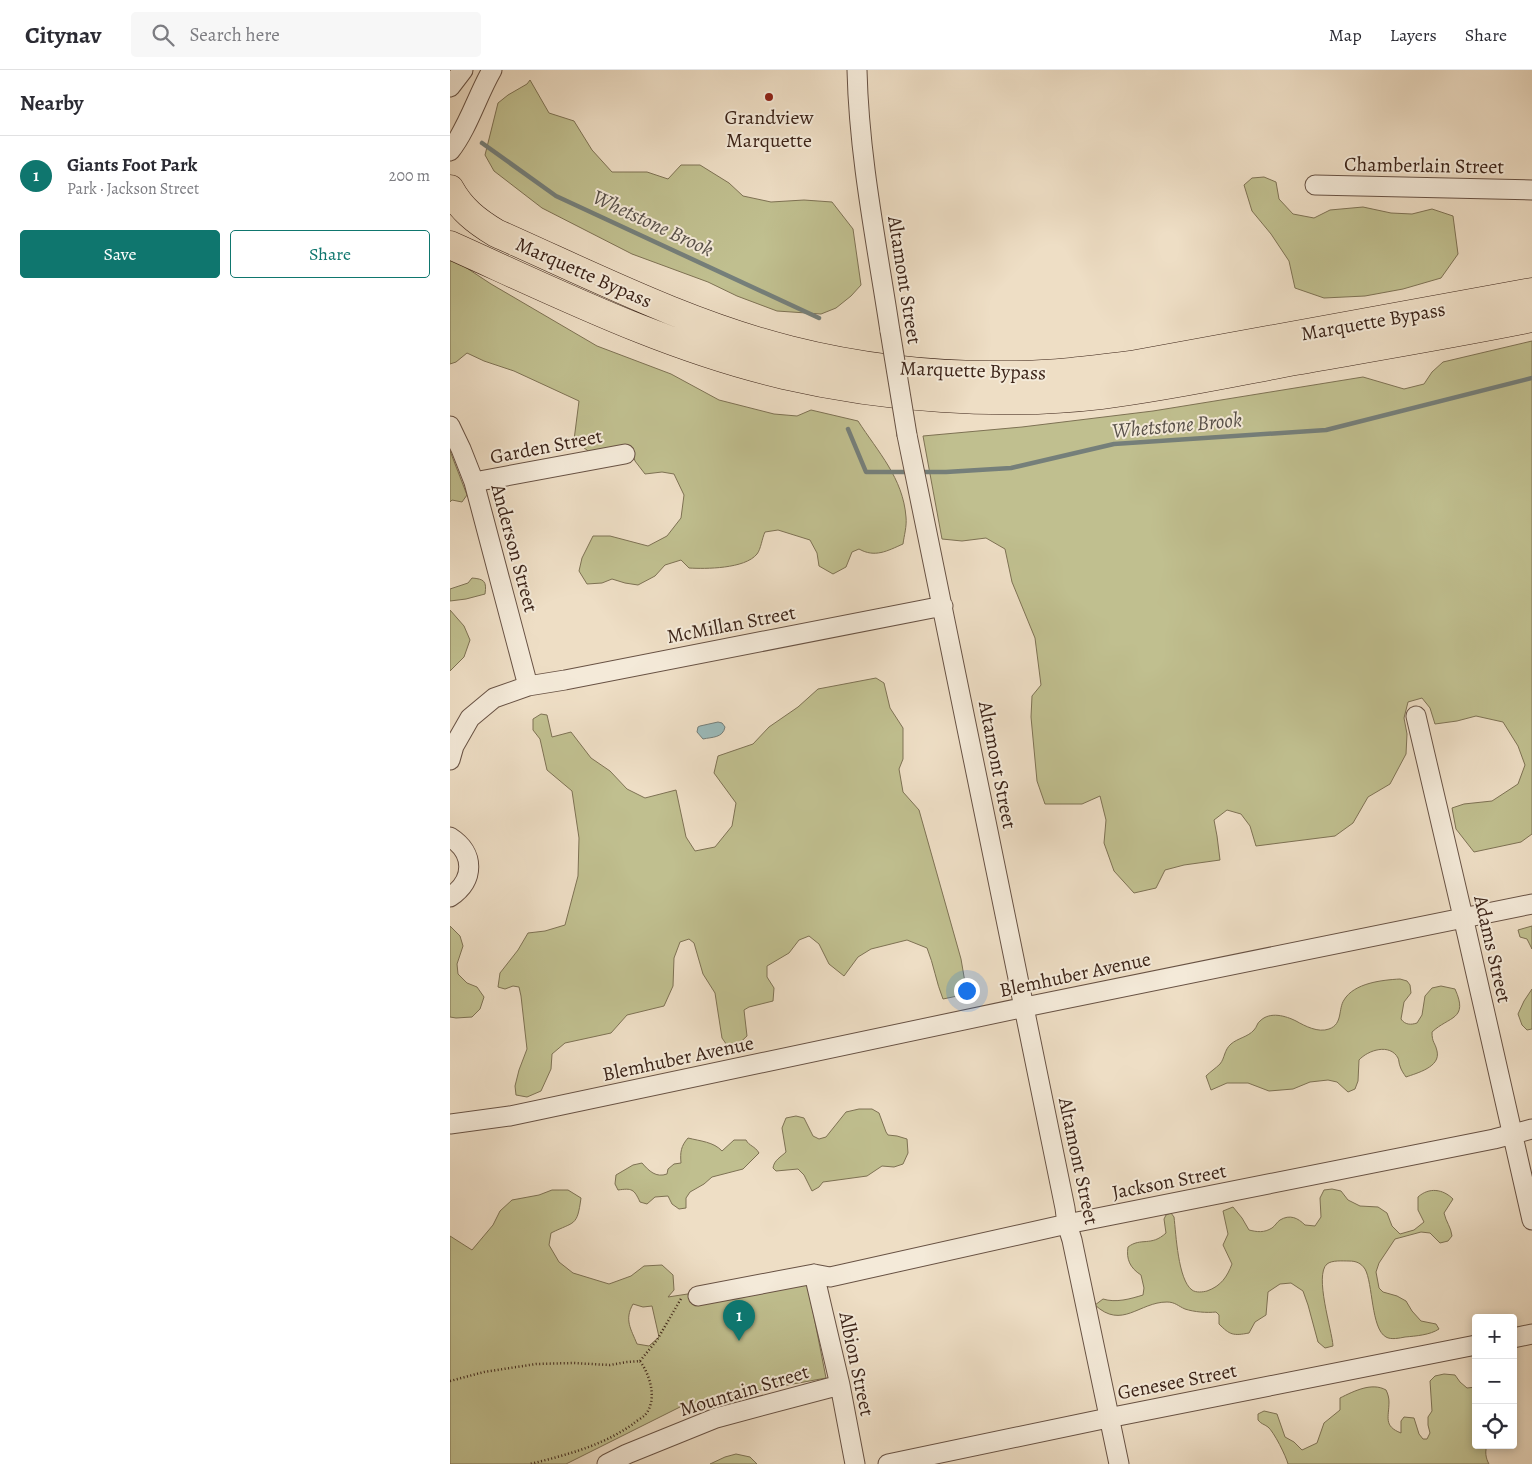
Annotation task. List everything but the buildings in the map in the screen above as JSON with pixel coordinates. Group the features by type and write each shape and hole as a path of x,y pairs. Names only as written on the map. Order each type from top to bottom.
{"highway":[{"name":"Marquette Bypass","path":"450,189 470,216 496,233 683,315 789,350 856,364 912,370 961,374 1012,375 1082,371 1130,365 1532,292"},
{"name":"Marquette Bypass","path":"450,245 624,322 672,341 745,365 823,383 906,395 958,399 1004,401 1101,395 1156,387 1532,318"}],"street":[{"path":"450,87 463,70"},
{"path":"450,151 459,139 492,70"},
{"name":"Altamont Street","path":"857,70 864,165 907,435 1067,1224 1072,1240 1118,1464"},
{"name":"Chamberlain Street","path":"1315,186 1532,190"},
{"name":"Anderson Street","path":"450,426 462,449 474,482 528,686"},
{"name":"Garden Street","path":"474,482 625,454"},
{"name":"McMillan Street","path":"450,760 454,746 470,718 494,698 528,686 943,606"},
{"name":"Adams Street","path":"1416,716 1532,1220"},
{"path":"450,837 465,850 469,860 469,871 466,881 460,890 450,896"},
{"name":"Blemhuber Avenue","path":"450,1124 510,1116 1024,1007 1532,904"},
{"name":"Jackson Street","path":"698,1296 814,1274 830,1277 1067,1224 1532,1129"},
{"name":"Albion Street","path":"814,1274 840,1385 855,1464"},
{"path":"1517,1337 1532,1334"},
{"name":"Genesee Street","path":"888,1464 1472,1346"},
{"name":"Mountain Street","path":"607,1464 716,1418 840,1385"}],"path":[{"path":"450,1381 484,1372 536,1364 587,1363 610,1366 640,1361 657,1340 680,1300 687,1292 698,1296"},
{"path":"530,1464 573,1452 611,1438 646,1414 652,1400 650,1382 648,1372 640,1361"}],"shaded area":[{"path":"530,80 549,113 574,121 592,150 612,172 647,172 668,179 681,165 700,165 729,183 743,196 771,202 804,200 832,202 853,229 861,285 836,308 821,314 777,311 737,296 708,282 632,254 542,208 494,171 485,155 498,103"},
{"path":"1264,177 1276,182 1279,199 1293,214 1314,218 1330,210 1363,207 1391,213 1412,214 1432,209 1453,216 1458,254 1441,278 1403,289 1365,296 1324,298 1295,288 1289,261 1271,234 1252,211 1244,185 1252,178"},
{"path":"450,257 491,284 597,346 671,374 719,400 774,414 797,416 811,410 858,421 888,466 900,490 906,520 903,544 876,553 865,552 859,549 852,552 846,567 833,574 819,566 817,553 810,540 778,530 765,532 757,554 744,563 714,568 689,568 681,560 665,565 655,576 638,585 612,579 602,583 587,584 579,571 582,558 593,536 610,536 648,546 667,536 681,518 684,495 674,474 662,472 645,474 635,461 632,451 592,454 574,440 579,401 514,371 467,353 456,362 450,364"},
{"path":"1532,341 1532,834 1521,842 1474,852 1456,829 1452,808 1464,804 1492,801 1518,784 1525,765 1518,746 1503,722 1476,716 1435,724 1430,708 1422,698 1408,702 1404,718 1407,734 1406,754 1390,784 1368,797 1353,823 1335,836 1256,846 1250,826 1241,814 1227,810 1214,820 1220,860 1184,865 1165,870 1156,888 1134,893 1114,871 1104,843 1106,820 1100,796 1082,804 1045,804 1037,781 1031,717 1032,696 1041,685 1035,638 1012,582 1005,549 986,538 962,541 942,539 923,436 1022,427 1153,411 1363,377 1404,389 1424,384 1432,372 1443,362"},
{"path":"450,451 467,495 462,502 452,500 450,502"},
{"path":"472,578 479,579 485,583 485,594 450,601 450,589 468,583"},
{"path":"450,610 464,626 470,640 464,657 450,671"},
{"path":"876,678 884,683 890,708 903,728 903,759 899,769 903,792 919,810 961,959 967,994 943,999 927,948 907,940 871,949 858,957 844,976 829,964 819,944 809,936 799,940 789,953 767,966 767,977 774,988 773,1001 744,1010 747,1036 731,1051 722,1038 715,993 703,974 694,943 689,939 680,942 674,958 673,986 664,1006 627,1015 611,1033 565,1043 552,1054 551,1069 541,1091 527,1097 516,1095 515,1086 527,1049 521,996 519,987 513,986 505,989 498,987 500,973 518,950 528,933 545,931 565,925 578,876 579,838 572,791 547,770 540,739 533,730 533,719 541,714 547,715 552,737 571,732 591,758 610,771 627,789 645,798 676,790 686,837 695,851 715,847 732,826 736,803 714,773 718,756 753,744 769,727 798,707 818,689"},
{"path":"450,926 460,936 463,946 457,964 458,974 467,983 477,987 484,997 480,1009 472,1017 450,1017"},
{"path":"1532,926 1532,949 1527,939 1520,937 1518,930"},
{"path":"1400,979 1407,981 1410,985 1411,993 1404,1002 1401,1019 1406,1023 1417,1023 1422,1015 1425,996 1432,988 1441,986 1455,989 1459,999 1460,1007 1455,1016 1432,1032 1437,1057 1427,1069 1406,1077 1401,1069 1398,1058 1394,1053 1385,1049 1368,1053 1359,1060 1358,1081 1355,1089 1348,1092 1337,1082 1328,1080 1310,1082 1293,1089 1269,1091 1248,1083 1227,1083 1211,1090 1206,1076 1220,1064 1231,1044 1252,1032 1264,1018 1273,1015 1283,1016 1312,1028 1320,1030 1329,1029 1336,1024 1344,1000 1354,990 1361,986 1385,980"},
{"path":"1532,989 1532,1029 1527,1030 1522,1025 1518,1014"},
{"path":"872,1109 879,1113 888,1135 907,1139 908,1153 903,1164 894,1167 882,1166 867,1176 823,1182 812,1191 804,1175 798,1169 776,1171 773,1168 776,1161 786,1152 782,1128 786,1118 796,1116 804,1118 813,1136 819,1139 826,1137 846,1112"},
{"path":"688,1138 711,1144 722,1151 734,1140 746,1140 759,1153 743,1169 712,1177 690,1192 686,1198 686,1208 679,1209 672,1204 668,1196 655,1197 647,1204 640,1202 632,1190 618,1190 615,1184 616,1175 633,1165 642,1163 656,1174 667,1174 668,1169 674,1164 681,1163 682,1149"},
{"path":"552,1190 568,1190 581,1198 576,1219 551,1233 549,1245 559,1262 573,1273 609,1284 631,1276 644,1266 662,1265 673,1275 674,1290 668,1297 806,1276 826,1378 727,1396 685,1413 682,1406 566,1464 450,1464 450,1236 472,1250 493,1225 500,1211 512,1200 539,1195","holes":["633,1304 643,1307 652,1306 659,1337 649,1346 637,1344 629,1324 629,1315"]},
{"path":"1324,1190 1341,1191 1348,1200 1360,1206 1378,1207 1387,1213 1392,1226 1400,1234 1414,1230 1424,1222 1418,1210 1418,1197 1422,1194 1436,1190 1445,1193 1453,1199 1444,1213 1452,1236 1448,1241 1440,1243 1430,1233 1421,1232 1395,1239 1379,1263 1376,1272 1379,1288 1383,1292 1406,1301 1421,1321 1436,1324 1439,1329 1418,1336 1386,1337 1381,1332 1375,1316 1365,1269 1360,1264 1352,1261 1332,1262 1327,1264 1323,1270 1323,1291 1333,1346 1325,1348 1318,1342 1303,1291 1291,1283 1280,1284 1268,1292 1266,1315 1255,1322 1249,1333 1244,1334 1232,1334 1226,1330 1219,1324 1219,1315 1216,1312 1192,1311 1170,1302 1157,1303 1122,1315 1105,1312 1095,1305 1103,1299 1118,1301 1143,1295 1144,1288 1141,1275 1130,1263 1128,1247 1137,1243 1156,1240 1166,1233 1164,1219 1166,1215 1171,1213 1174,1217 1178,1256 1187,1285 1194,1291 1204,1292 1220,1284 1226,1277 1232,1264 1223,1245 1228,1234 1223,1211 1233,1207 1249,1230 1255,1231 1269,1230 1280,1220 1287,1217 1300,1220 1305,1225 1315,1226 1321,1217 1320,1198"},
{"path":"1444,1374 1455,1375 1467,1388 1472,1387 1472,1449 1486,1449 1489,1464 1288,1464 1273,1434 1268,1427 1258,1420 1258,1414 1264,1411 1277,1414 1285,1437 1302,1450 1317,1443 1324,1423 1340,1410 1340,1398 1363,1388 1375,1387 1387,1392 1389,1400 1388,1420 1395,1430 1401,1433 1401,1421 1404,1417 1414,1418 1419,1434 1423,1439 1427,1439 1430,1433 1428,1417 1432,1411 1430,1381 1435,1376"},
{"path":"736,1454 750,1457 757,1464 710,1464 725,1457"}],"water":[{"path":"718,722 722,723 725,727 720,735 703,739 697,732 700,726"}],"waterway":[{"name":"Whetstone Brook","path":"482,143 556,196 819,318"},
{"name":"Whetstone Brook","path":"919,472 1011,468 1114,444 1326,430 1532,378"},
{"name":"Whetstone Brook","path":"848,429 866,472 911,472"}],"place":[{"name":"Grandview Marquette","path":"769,97"},
{"name":"Giants Foot Park","path":"739,1341"}]}
